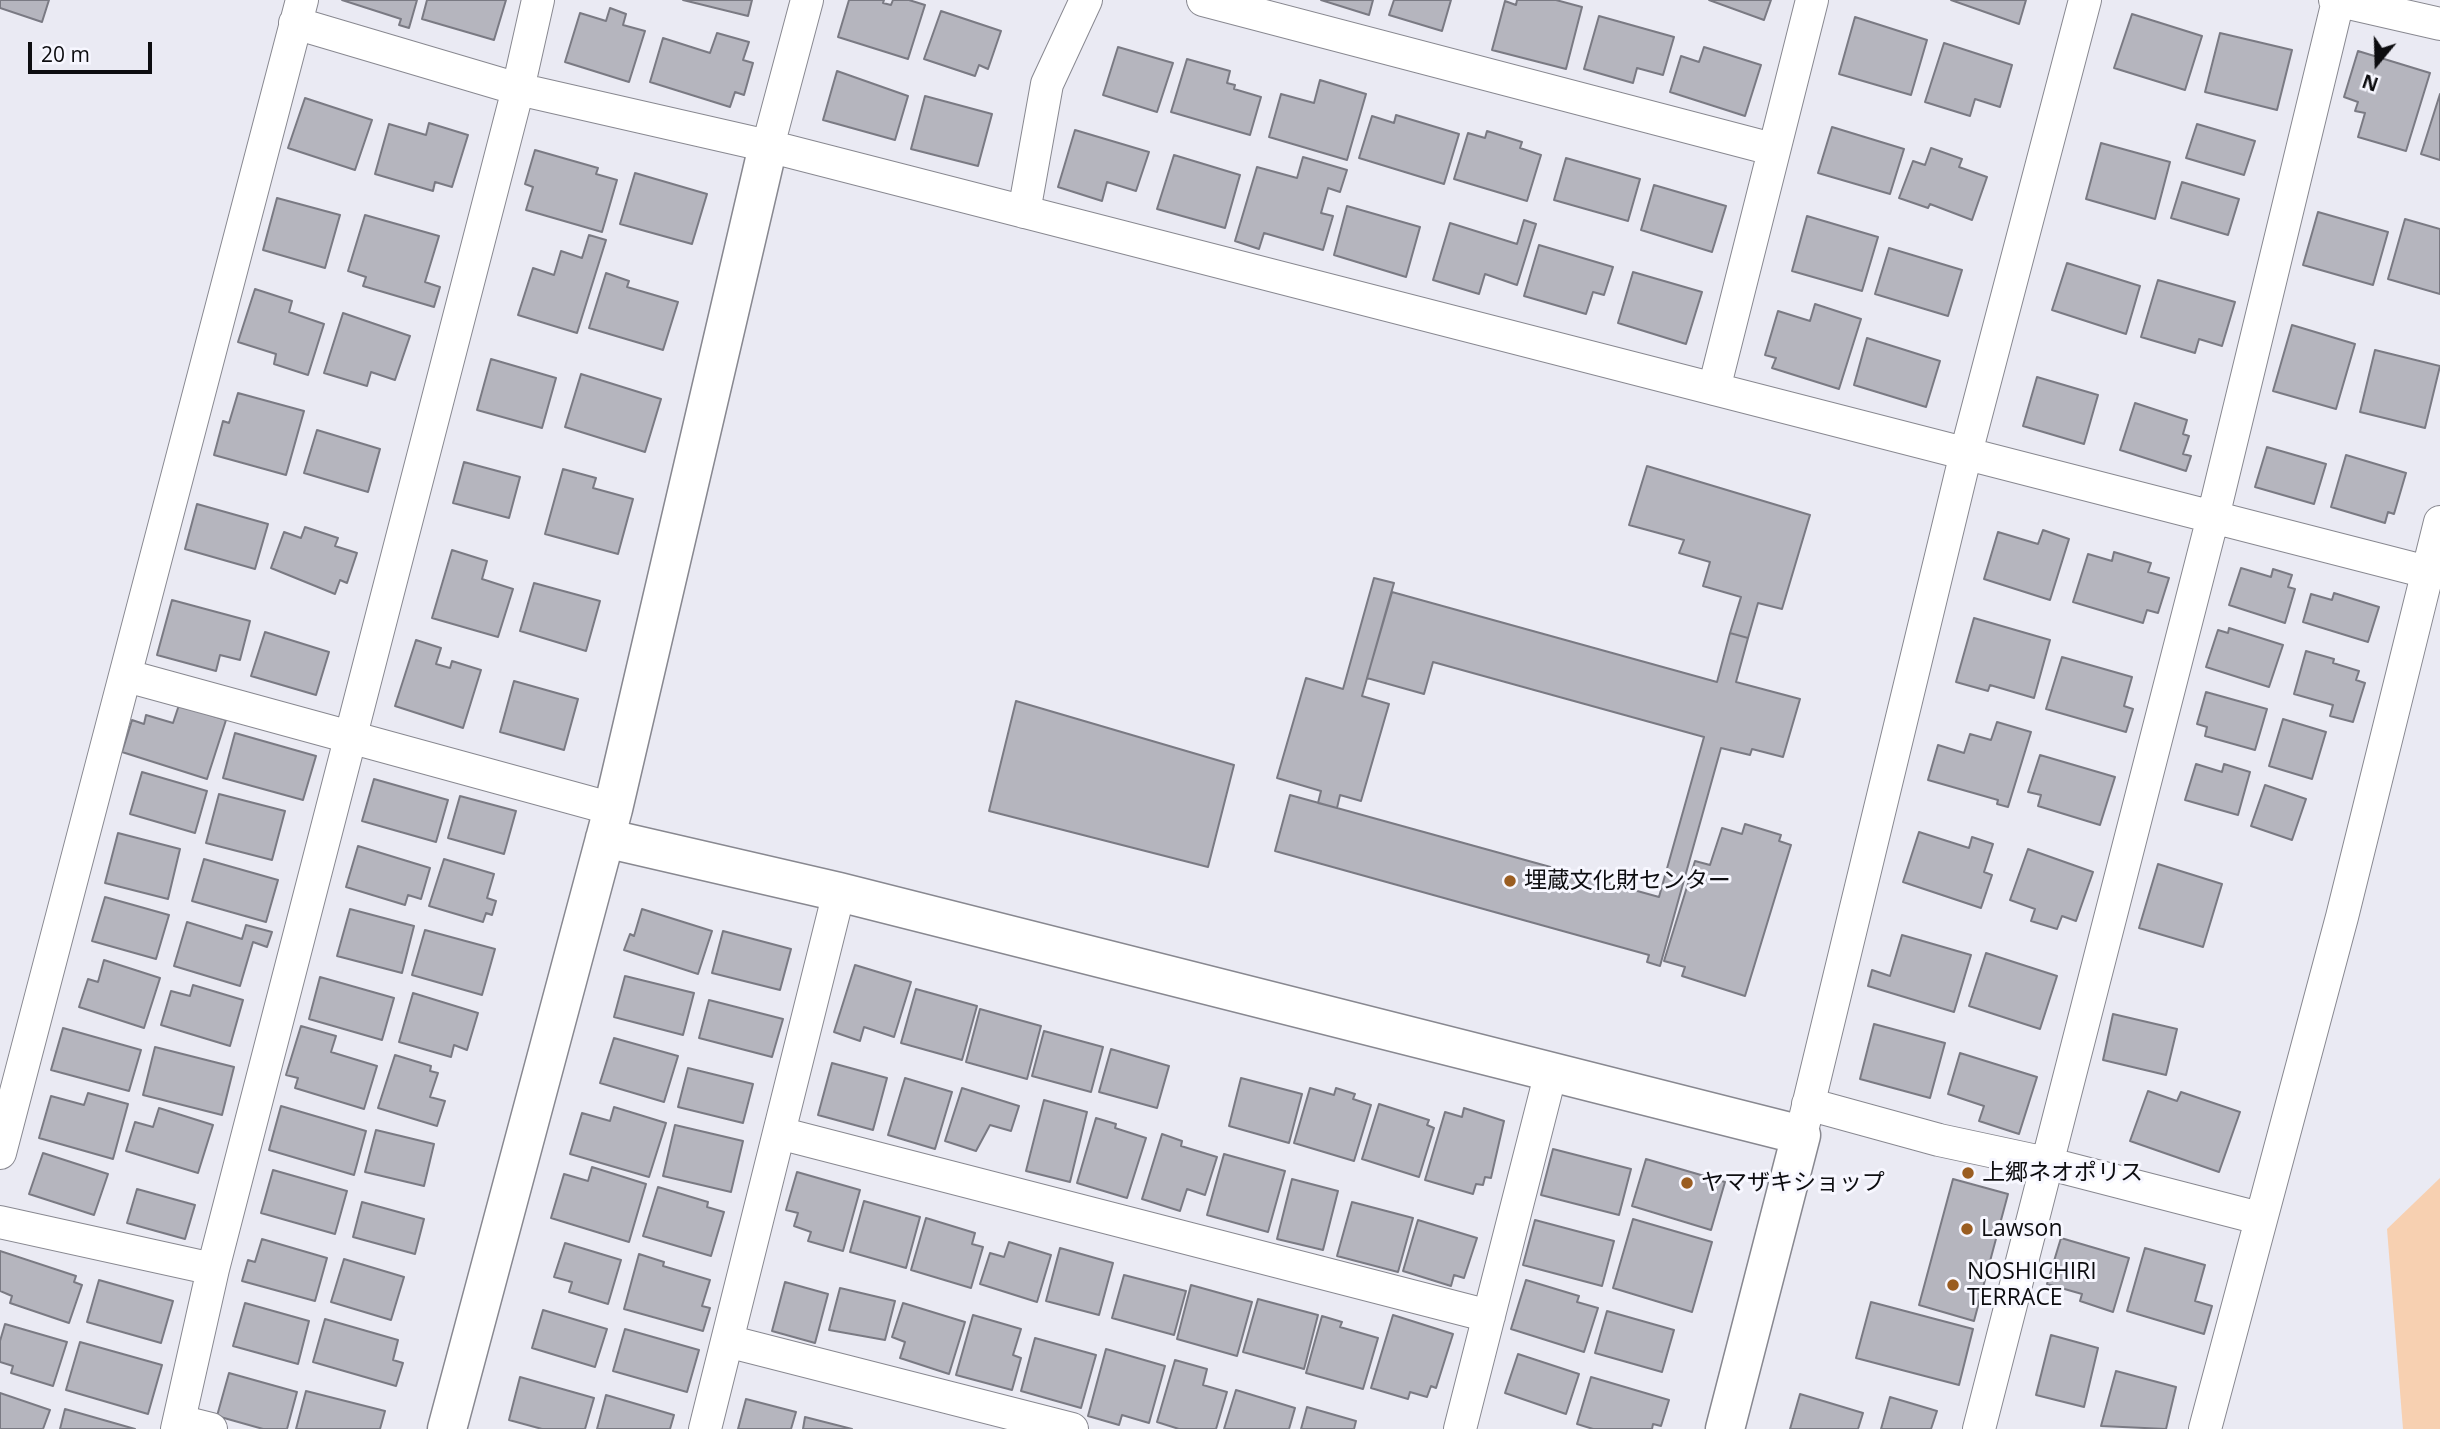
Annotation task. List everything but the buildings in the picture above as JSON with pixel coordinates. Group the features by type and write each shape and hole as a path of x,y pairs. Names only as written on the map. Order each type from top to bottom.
{"street":[{"path":"211,1429 178,1425 213,1269 518,89 538,0"},
{"path":"447,1429 609,823 768,146 807,0"},
{"path":"1024,212 1047,84 1086,0"},
{"path":"1203,0 1772,149"},
{"path":"1714,389 1772,149 1812,0"},
{"path":"1726,1429 1966,453 2085,0"},
{"path":"1979,1429 2213,517 2337,0 2440,24"},
{"path":"0,1153 299,12 518,89 768,146 2427,572"},
{"path":"2205,1429 2259,1218 2342,917 2440,522"},
{"path":"127,676 350,738 609,823 839,892 1552,1072 1804,1119 1939,1140 2046,1163 2259,1218"},
{"path":"705,1429 839,892"},
{"path":"1460,1429 1552,1072"},
{"path":"779,1133 1489,1316"},
{"path":"0,1222 213,1269"},
{"path":"727,1341 1072,1429"}],"shaded area":[{"path":"2440,1178 2440,1429 2403,1429 2387,1229"}],"place":[{"name":"埋蔵文化財センター","path":"1510,881"},
{"name":"上郷ネオポリス","path":"1968,1173"},
{"name":"ヤマザキショップ","path":"1687,1183"},
{"name":"Lawson","path":"1967,1229"},
{"name":"NOSHICHIRI TERRACE","path":"1953,1285"}]}
